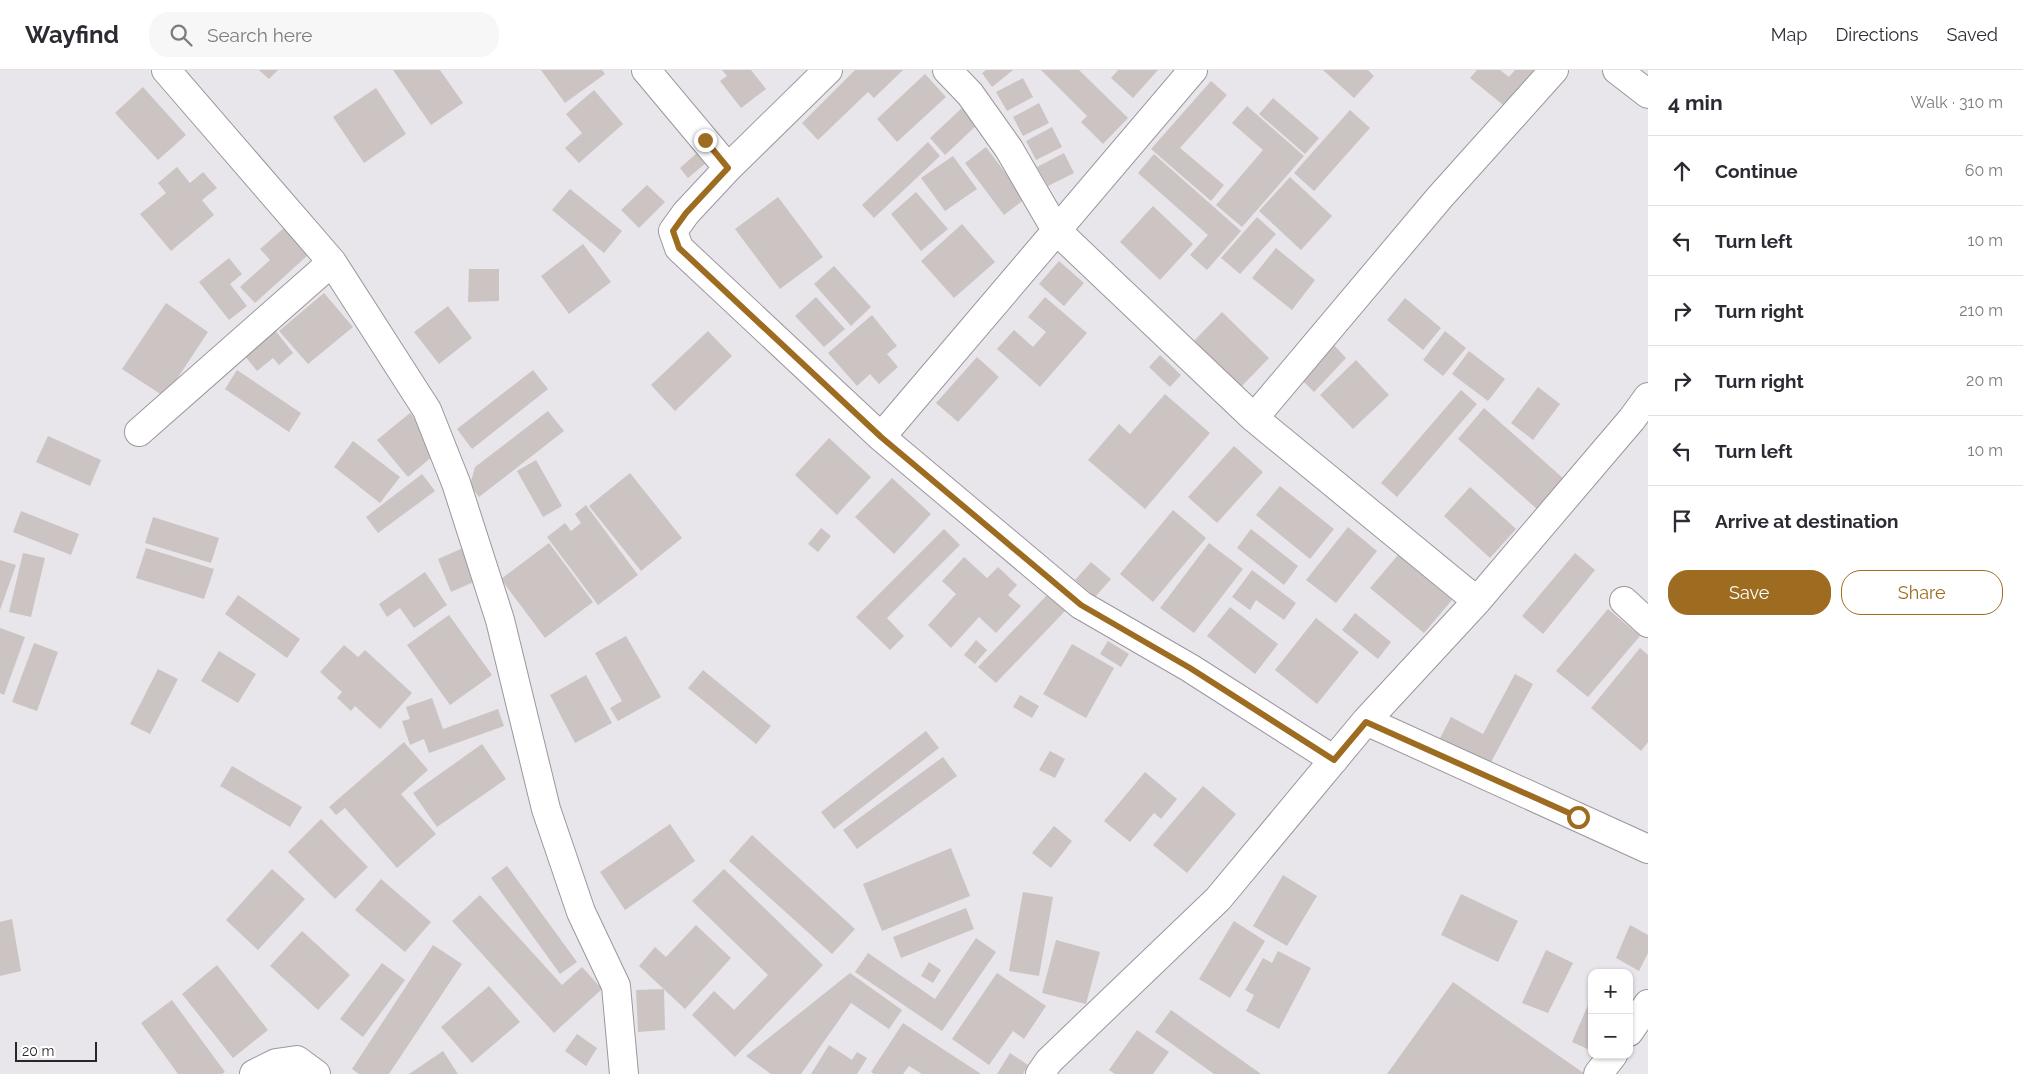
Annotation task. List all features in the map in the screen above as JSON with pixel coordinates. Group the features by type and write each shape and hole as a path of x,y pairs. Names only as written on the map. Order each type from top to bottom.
{"street":[{"path":"166,70 332,262 427,410 456,483 500,620 546,809 581,912 616,986 624,1074"},
{"path":"646,70 728,168"},
{"path":"828,70 728,168 686,213 673,231 679,248 881,437 1081,605 1190,668 1334,760"},
{"path":"948,70 970,94 1009,149 1056,230 1254,418 1477,601"},
{"path":"881,437 1193,70"},
{"path":"1254,418 1440,197 1554,70"},
{"path":"1617,70 1648,94"},
{"path":"139,432 332,262"},
{"path":"1040,1074 1049,1061 1218,899 1366,722 1477,601 1648,397"},
{"path":"1624,601 1648,623"},
{"path":"1366,722 1648,849"},
{"path":"1633,1026 1648,1004"},
{"path":"1598,1074 1609,1059"},
{"path":"254,1074 276,1063 296,1060 316,1074"}],"building":[{"path":"259,70 278,70 269,79"},
{"path":"393,70 440,70 463,103 431,125"},
{"path":"541,70 602,70 605,74 565,103"},
{"path":"722,70 751,70 766,89 741,108 720,81 727,76"},
{"path":"855,70 903,70 874,98 868,92 818,140 802,123"},
{"path":"986,70 1013,70 992,87 982,73"},
{"path":"1041,70 1079,70 1128,118 1103,144 1081,122 1087,116"},
{"path":"1118,70 1158,70 1133,98 1111,78"},
{"path":"1323,70 1368,70 1374,76 1354,98"},
{"path":"1477,70 1500,70 1509,77 1515,70 1539,70 1508,109 1470,78"},
{"path":"925,74 946,97 897,142 877,119"},
{"path":"1023,78 1033,97 1007,111 996,92"},
{"path":"1211,81 1227,95 1180,148 1224,185 1211,201 1151,149"},
{"path":"143,87 186,135 158,160 115,113"},
{"path":"376,88 406,134 364,163 333,117"},
{"path":"594,90 623,124 579,163 565,148 582,133 566,114"},
{"path":"1273,98 1319,138 1305,154 1259,114"},
{"path":"1039,103 1049,123 1023,136 1013,117"},
{"path":"964,106 979,123 945,155 930,138"},
{"path":"1247,106 1304,156 1242,227 1216,205 1263,150 1232,123"},
{"path":"1350,110 1370,128 1314,191 1294,173"},
{"path":"1052,127 1062,147 1036,160 1026,141"},
{"path":"928,142 940,156 874,218 862,205"},
{"path":"986,147 1025,199 1004,215 965,163"},
{"path":"698,152 707,162 688,178 680,168"},
{"path":"1064,153 1074,173 1048,186 1037,167"},
{"path":"1154,154 1241,231 1207,270 1190,255 1208,235 1138,173"},
{"path":"953,156 977,189 945,211 921,178"},
{"path":"177,167 190,183 203,172 217,188 202,200 214,215 171,251 140,214 166,193 158,183"},
{"path":"1290,177 1332,216 1301,250 1259,211"},
{"path":"647,185 665,202 639,228 621,210"},
{"path":"570,189 622,231 604,253 552,210"},
{"path":"916,192 948,229 921,251 891,214"},
{"path":"778,197 823,257 780,289 735,229"},
{"path":"1153,206 1193,244 1160,280 1120,242"},
{"path":"1257,217 1276,234 1240,274 1221,258"},
{"path":"962,224 995,262 954,298 921,261"},
{"path":"284,228 308,255 255,303 240,287 270,260 260,249"},
{"path":"583,244 611,282 569,314 541,276"},
{"path":"1276,248 1315,280 1292,310 1252,278"},
{"path":"229,258 242,274 230,284 247,306 229,320 199,282"},
{"path":"1059,261 1084,283 1064,306 1039,284"},
{"path":"834,266 871,307 851,326 814,284"},
{"path":"469,269 499,269 499,301 468,302"},
{"path":"324,293 353,327 308,364 279,331"},
{"path":"816,297 845,329 824,347 795,316"},
{"path":"1045,297 1087,333 1040,387 997,349 1014,330 1033,347 1046,332 1028,317"},
{"path":"1405,298 1441,328 1423,350 1387,320"},
{"path":"166,303 208,332 165,397 122,369"},
{"path":"448,306 472,338 439,364 414,332"},
{"path":"1222,312 1269,358 1239,389 1192,343"},
{"path":"872,315 897,346 887,354 898,367 879,384 870,374 857,386 828,353"},
{"path":"275,330 293,353 279,365 273,358 257,371 244,355"},
{"path":"708,331 732,356 675,411 651,385"},
{"path":"1445,331 1466,348 1443,376 1423,360"},
{"path":"1332,343 1346,358 1314,392 1299,377"},
{"path":"1469,351 1505,379 1488,401 1452,374"},
{"path":"1160,355 1181,375 1170,387 1149,367"},
{"path":"977,357 999,377 958,422 936,403"},
{"path":"1356,360 1389,395 1353,429 1320,395"},
{"path":"237,370 301,413 289,432 225,389"},
{"path":"533,370 548,389 472,449 457,429"},
{"path":"1538,387 1560,404 1533,440 1511,423"},
{"path":"1461,390 1477,404 1397,497 1381,483"},
{"path":"1165,394 1210,433 1145,509 1088,460 1119,424 1130,434"},
{"path":"1484,408 1565,480 1538,510 1458,439"},
{"path":"548,411 564,431 479,497 470,485 475,467"},
{"path":"410,413 440,450 408,477 377,440"},
{"path":"48,436 101,460 90,486 36,462"},
{"path":"829,438 871,477 837,515 795,475"},
{"path":"353,441 400,477 380,503 334,467"},
{"path":"1234,446 1263,472 1217,523 1188,497"},
{"path":"536,460 562,506 543,517 517,471"},
{"path":"630,473 682,538 641,571 589,506"},
{"path":"422,474 435,491 378,533 366,517"},
{"path":"892,478 931,514 894,554 855,517"},
{"path":"1280,486 1334,529 1310,559 1256,515"},
{"path":"1470,487 1516,529 1490,558 1444,516"},
{"path":"586,505 638,575 598,605 547,537 565,523 571,531 581,523 575,514"},
{"path":"1173,510 1206,538 1153,602 1120,574"},
{"path":"21,511 79,534 71,555 13,532"},
{"path":"153,517 219,538 211,563 145,543"},
{"path":"1348,527 1377,551 1336,603 1306,580"},
{"path":"821,528 831,536 818,552 808,544"},
{"path":"944,529 960,545 887,618 904,636 890,650 856,617"},
{"path":"1251,529 1298,566 1284,585 1237,548"},
{"path":"549,543 593,602 545,638 501,579"},
{"path":"1209,543 1243,569 1194,633 1160,608"},
{"path":"146,548 214,569 204,599 136,578"},
{"path":"463,548 476,581 451,592 438,559"},
{"path":"23,553 45,558 31,617 9,612"},
{"path":"1575,553 1595,570 1543,634 1522,616"},
{"path":"1398,555 1452,600 1424,633 1370,588"},
{"path":"964,557 987,578 998,567 1017,585 1008,595 1021,606 996,633 979,617 951,648 928,625 956,594 942,581"},
{"path":"0,560 16,565 0,610"},
{"path":"1091,562 1111,579 1095,597 1075,580"},
{"path":"1252,570 1296,603 1284,620 1256,600 1250,610 1232,597"},
{"path":"425,572 447,605 414,628 400,608 387,617 379,604"},
{"path":"1049,593 1066,610 996,683 978,667"},
{"path":"238,595 300,639 287,658 225,614"},
{"path":"1230,607 1278,644 1255,674 1207,636"},
{"path":"1608,609 1640,636 1588,697 1556,671"},
{"path":"1355,613 1391,642 1378,659 1342,630"},
{"path":"449,615 492,675 450,705 407,645"},
{"path":"1316,618 1359,652 1317,704 1275,670"},
{"path":"0,628 25,637 4,695 0,693"},
{"path":"626,636 661,697 618,721 610,708 622,701 595,653"},
{"path":"976,640 987,650 975,664 964,655"},
{"path":"1108,641 1129,654 1121,667 1100,654"},
{"path":"34,643 58,652 37,711 12,702"},
{"path":"1072,644 1114,668 1086,718 1043,694"},
{"path":"344,645 358,657 365,650 412,693 380,729 355,706 351,711 337,698 342,692 320,672"},
{"path":"1640,648 1648,655 1648,742 1641,751 1591,708"},
{"path":"219,651 256,674 238,703 201,681"},
{"path":"158,669 178,679 150,734 130,724"},
{"path":"703,670 771,726 756,744 688,688"},
{"path":"1515,674 1533,684 1489,766 1439,740 1451,717 1483,734"},
{"path":"586,675 612,723 575,743 550,695"},
{"path":"1020,695 1039,706 1032,718 1013,707"},
{"path":"432,698 443,729 498,709 504,726 429,753 424,739 410,745 402,721 410,719 406,707"},
{"path":"926,731 939,748 834,829 821,812"},
{"path":"404,742 428,770 401,794 436,834 397,868 345,808 336,815 329,807"},
{"path":"482,744 506,779 437,827 413,793"},
{"path":"1050,751 1065,759 1055,778 1039,770"},
{"path":"943,757 957,776 857,849 843,830"},
{"path":"232,766 302,807 290,827 220,786"},
{"path":"1145,772 1177,799 1161,819 1154,813 1130,842 1104,821"},
{"path":"1203,786 1236,814 1187,873 1153,845"},
{"path":"321,819 368,867 335,899 288,852"},
{"path":"670,824 695,861 625,910 600,872"},
{"path":"1054,826 1072,841 1051,868 1032,853"},
{"path":"752,835 855,929 832,954 729,861"},
{"path":"951,848 970,896 882,931 863,884"},
{"path":"507,866 577,962 560,974 491,878"},
{"path":"272,869 305,899 258,950 226,920"},
{"path":"724,869 823,965 735,1057 692,1015 714,991 734,1010 768,975 692,901"},
{"path":"1283,875 1317,896 1287,946 1253,926"},
{"path":"381,879 431,922 405,952 355,910"},
{"path":"1023,892 1053,897 1039,976 1009,971"},
{"path":"1461,894 1518,921 1498,962 1441,935"},
{"path":"480,895 562,985 582,967 602,989 554,1033 452,921"},
{"path":"966,908 974,929 901,958 893,937"},
{"path":"12,919 21,971 0,976 0,922"},
{"path":"1234,921 1265,941 1230,998 1199,979"},
{"path":"696,925 731,958 685,1009 639,966 655,947 666,957"},
{"path":"1630,925 1648,935 1648,953 1639,971 1616,958"},
{"path":"302,931 350,975 318,1010 270,966"},
{"path":"976,938 996,952 942,1031 855,972 868,953 935,999"},
{"path":"1056,940 1100,952 1086,1004 1042,993"},
{"path":"433,945 462,964 389,1074 359,1074 352,1069"},
{"path":"1546,950 1573,963 1548,1013 1522,1003"},
{"path":"1278,951 1311,968 1279,1029 1246,1011 1254,995 1245,990 1263,958 1272,963"},
{"path":"929,962 941,970 933,983 921,976"},
{"path":"382,963 405,980 363,1037 340,1019"},
{"path":"217,965 268,1030 233,1058 182,994"},
{"path":"850,973 902,1010 889,1029 851,1003 801,1074 771,1074 746,1056"},
{"path":"997,973 1046,1006 1024,1039 1013,1031 989,1065 952,1039"},
{"path":"1453,982 1585,1074 1387,1074"},
{"path":"489,986 520,1022 472,1063 441,1027"},
{"path":"664,989 665,1030 638,1032 636,990"},
{"path":"172,1000 225,1072 222,1074 178,1074 141,1023"},
{"path":"1588,1005 1588,1049 1572,1042"},
{"path":"1171,1010 1261,1074 1214,1074 1155,1032"},
{"path":"903,1023 981,1074 922,1074 909,1066 903,1074 874,1074 871,1072"},
{"path":"1137,1030 1169,1052 1153,1074 1115,1074 1109,1070"},
{"path":"577,1034 597,1048 586,1066 565,1051"},
{"path":"829,1045 852,1060 857,1052 867,1058 857,1074 811,1074"},
{"path":"443,1051 458,1074 409,1074"},
{"path":"1010,1053 1028,1065 1023,1074 997,1074"}],"route":[{"path":"705,140 728,168 686,213 673,231 679,248 881,437 1081,605 1190,668 1334,760 1366,722 1578,817"}]}
